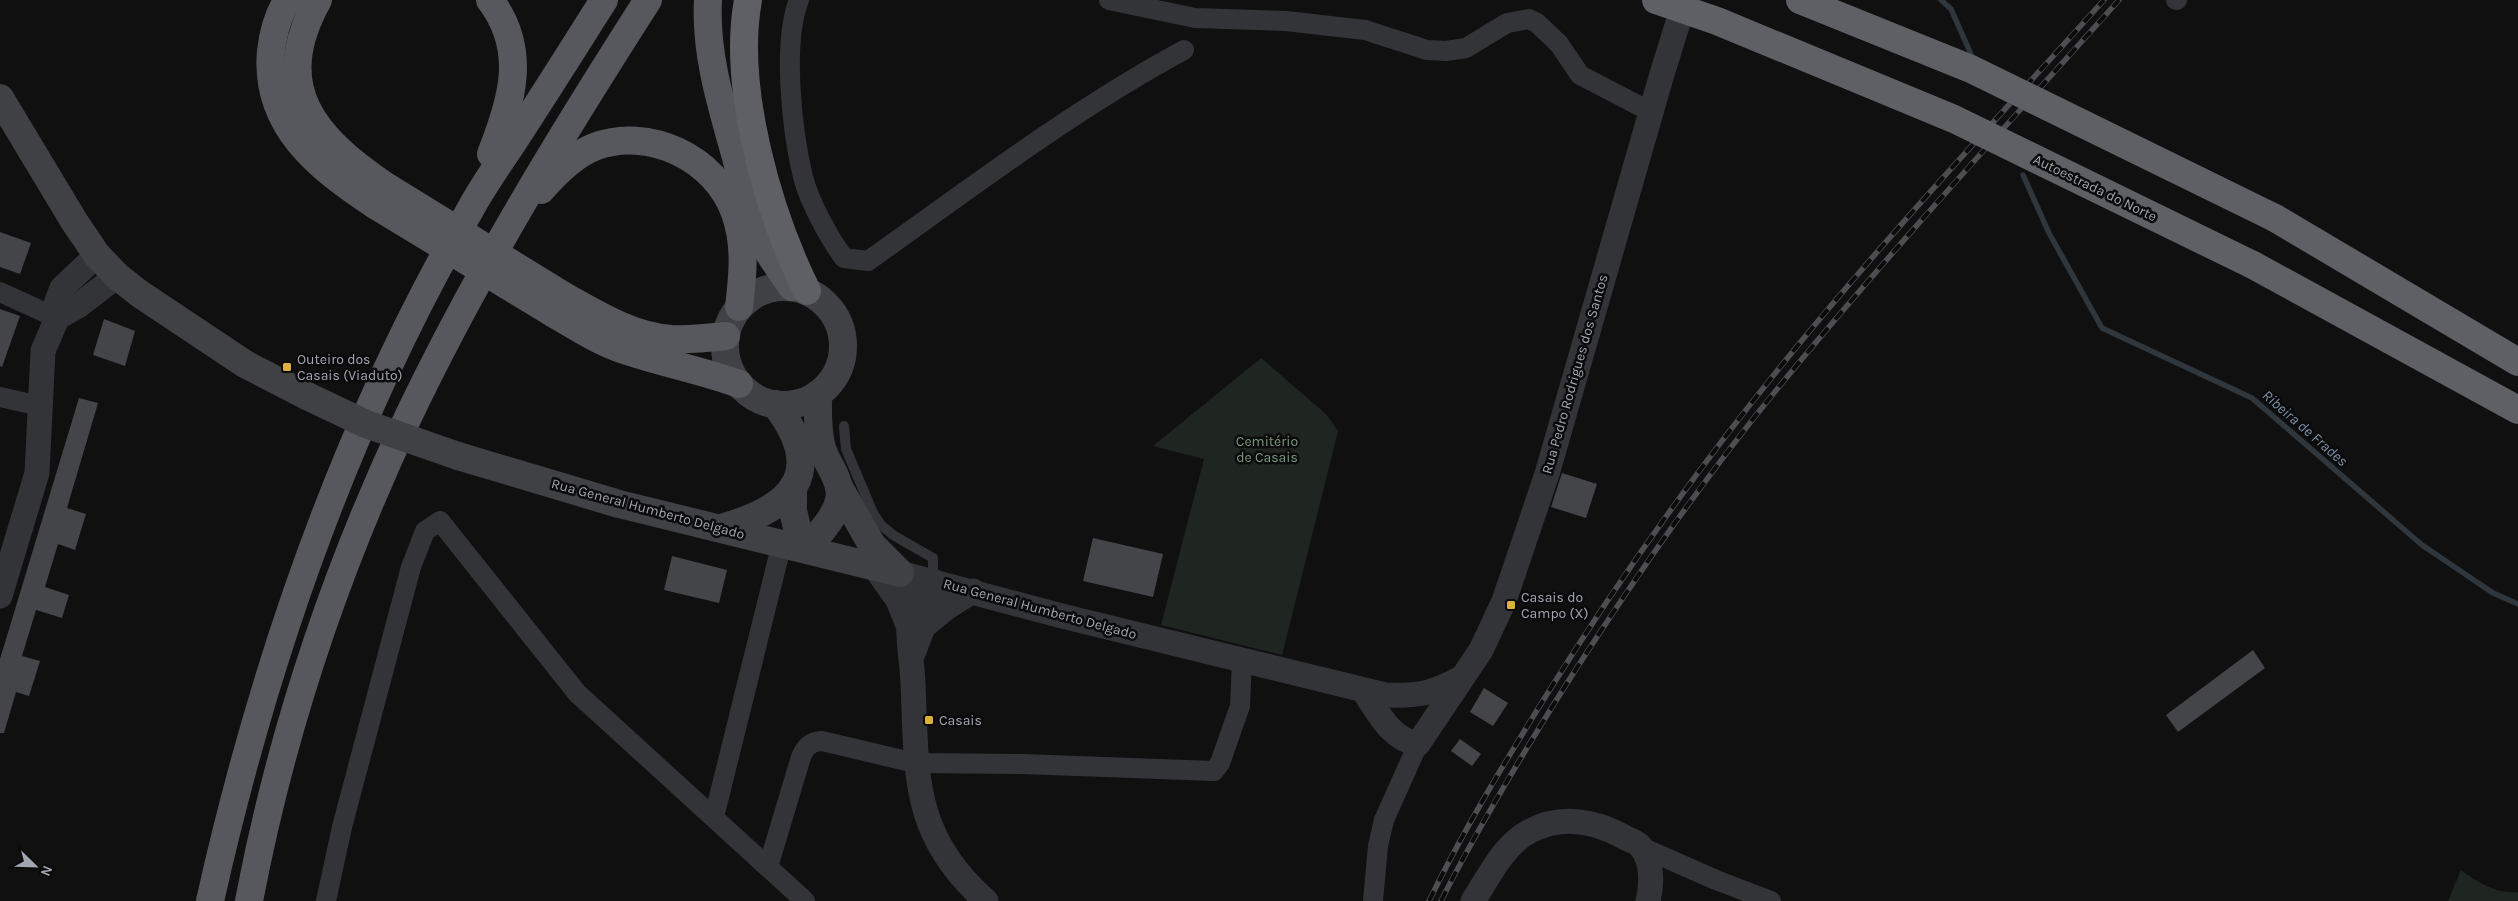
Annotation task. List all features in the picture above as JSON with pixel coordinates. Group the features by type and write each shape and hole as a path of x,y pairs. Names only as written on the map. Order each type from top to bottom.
{"highway":[{"path":"288,0 273,36 270,65 276,99 290,132 315,160 347,187 381,196 560,306 591,335 623,349 707,372 739,384"},
{"path":"318,0 305,24 297,60 300,89 311,117 329,141 358,167 381,196"},
{"path":"470,208 505,120 514,80 513,45 502,15 490,0"},
{"path":"210,901 236,792 285,622 340,478 371,406 416,311 470,208 604,0"},
{"path":"249,901 296,700 348,556 409,415 507,229 574,116 648,0"},
{"path":"708,0 710,48 717,88 749,204 758,232 772,258 799,289"},
{"path":"748,0 745,60 750,107 764,174 799,289"},
{"name":"Autoestrada do Norte","path":"1656,0 1717,21 1954,119 2253,265 2518,410"},
{"path":"1800,0 1971,69 2275,218 2518,362"},
{"path":"507,229 547,184 571,162 594,147 621,141 647,141 678,151 704,168 722,190 735,211 743,250 744,266 739,307"},
{"path":"560,306 599,316 652,336 688,340 726,336"}],"main road":[{"name":"Rua General Humberto Delgado","path":"0,98 97,255 117,276 140,294 245,364 366,424 458,456 619,504 917,577"},
{"path":"773,288 799,289 822,300 834,314 842,339 839,366 831,382 818,394 805,401 790,405 775,404 749,394 739,384 730,370 725,353 726,336 730,320 739,307 754,295 773,288"},
{"path":"818,394 819,429 822,449 840,489 872,545 917,577"},
{"path":"721,528 748,520 775,504 793,487 800,474 800,446 793,431 775,404"},
{"path":"793,487 792,546 820,534 836,507 840,489"}],"street":[{"path":"799,0 792,16 790,86 803,178 830,240 844,258 868,261 989,175 1134,77 1184,50"},
{"path":"1109,0 1195,18 1286,21 1366,30 1427,50 1446,51 1466,48 1507,23 1529,19 1559,44 1580,75 1651,112"},
{"name":"Rua Pedro Rodrigues dos Santos","path":"1422,738 1481,650 1494,625 1547,474 1685,0"},
{"path":"57,318 56,304 62,288 97,255"},
{"path":"0,596 37,473 43,351 48,334 57,318 78,306 117,276"},
{"path":"0,292 57,318"},
{"path":"0,397 40,406"},
{"path":"326,901 342,827 411,567 426,530 438,521 451,533 576,693 714,816 805,901"},
{"path":"714,816 792,546"},
{"path":"874,566 916,626"},
{"path":"917,577 910,602 916,626 912,656 917,773 926,813 938,842 958,873 986,901"},
{"name":"Rua General Humberto Delgado","path":"917,577 1374,692 1415,696 1428,694 1463,676"},
{"path":"916,626 973,592"},
{"path":"768,867 801,757 805,749 812,742 822,741 917,773 1022,764 1214,771 1220,762 1240,706 1242,660"},
{"path":"1374,692 1389,728 1403,740 1422,738"},
{"path":"1373,901 1378,846 1384,820 1422,738"},
{"path":"1472,901 1508,848 1529,832 1553,822 1582,820 1618,833 1641,847 1716,880 1772,901"},
{"path":"1641,847 1651,870 1648,901"}],"lane":[{"path":"844,426 846,450 873,513 881,525 893,535 933,558 917,577"}],"green space":[{"name":"Cemitério de Casais","path":"1261,358 1327,415 1338,431 1282,655 1161,625 1204,459 1153,446"},
{"path":"2461,870 2488,887 2502,891 2518,892 2518,901 2448,901"}],"building":[{"path":"0,232 31,243 20,274 0,267"},
{"path":"0,309 20,316 2,367 0,366"},
{"path":"104,319 135,331 125,366 93,355"},
{"path":"79,398 98,403 67,508 86,514 75,550 58,544 45,587 69,595 62,618 36,610 22,656 40,661 29,696 16,692 4,733 0,733 0,659"},
{"path":"1562,473 1597,484 1586,518 1551,507"},
{"path":"1093,538 1163,554 1153,597 1083,581"},
{"path":"672,556 727,570 719,603 664,590"},
{"path":"2253,650 2265,668 2178,732 2166,715"},
{"path":"1484,688 1508,703 1493,726 1470,712"},
{"path":"1460,739 1481,754 1472,766 1451,751"}],"waterway":[{"name":"Ribeira de Frades","path":"1941,0 1951,9 1974,61"},
{"name":"Ribeira de Frades","path":"2023,175 2049,233 2102,328 2252,398 2422,545 2493,593 2518,604"}],"railway":[{"path":"1429,901 1484,798 1571,656 1687,487 1781,366 1859,273 2104,0"},
{"path":"1441,901 1497,798 1557,699 1640,572 1729,450 1792,371 1872,277 2119,0"}],"place":[{"name":"Outeiro dos Casais (Viaduto)","path":"287,367"},
{"name":"Casais do Campo (X)","path":"1511,605"},
{"name":"Casais","path":"929,720"}]}
